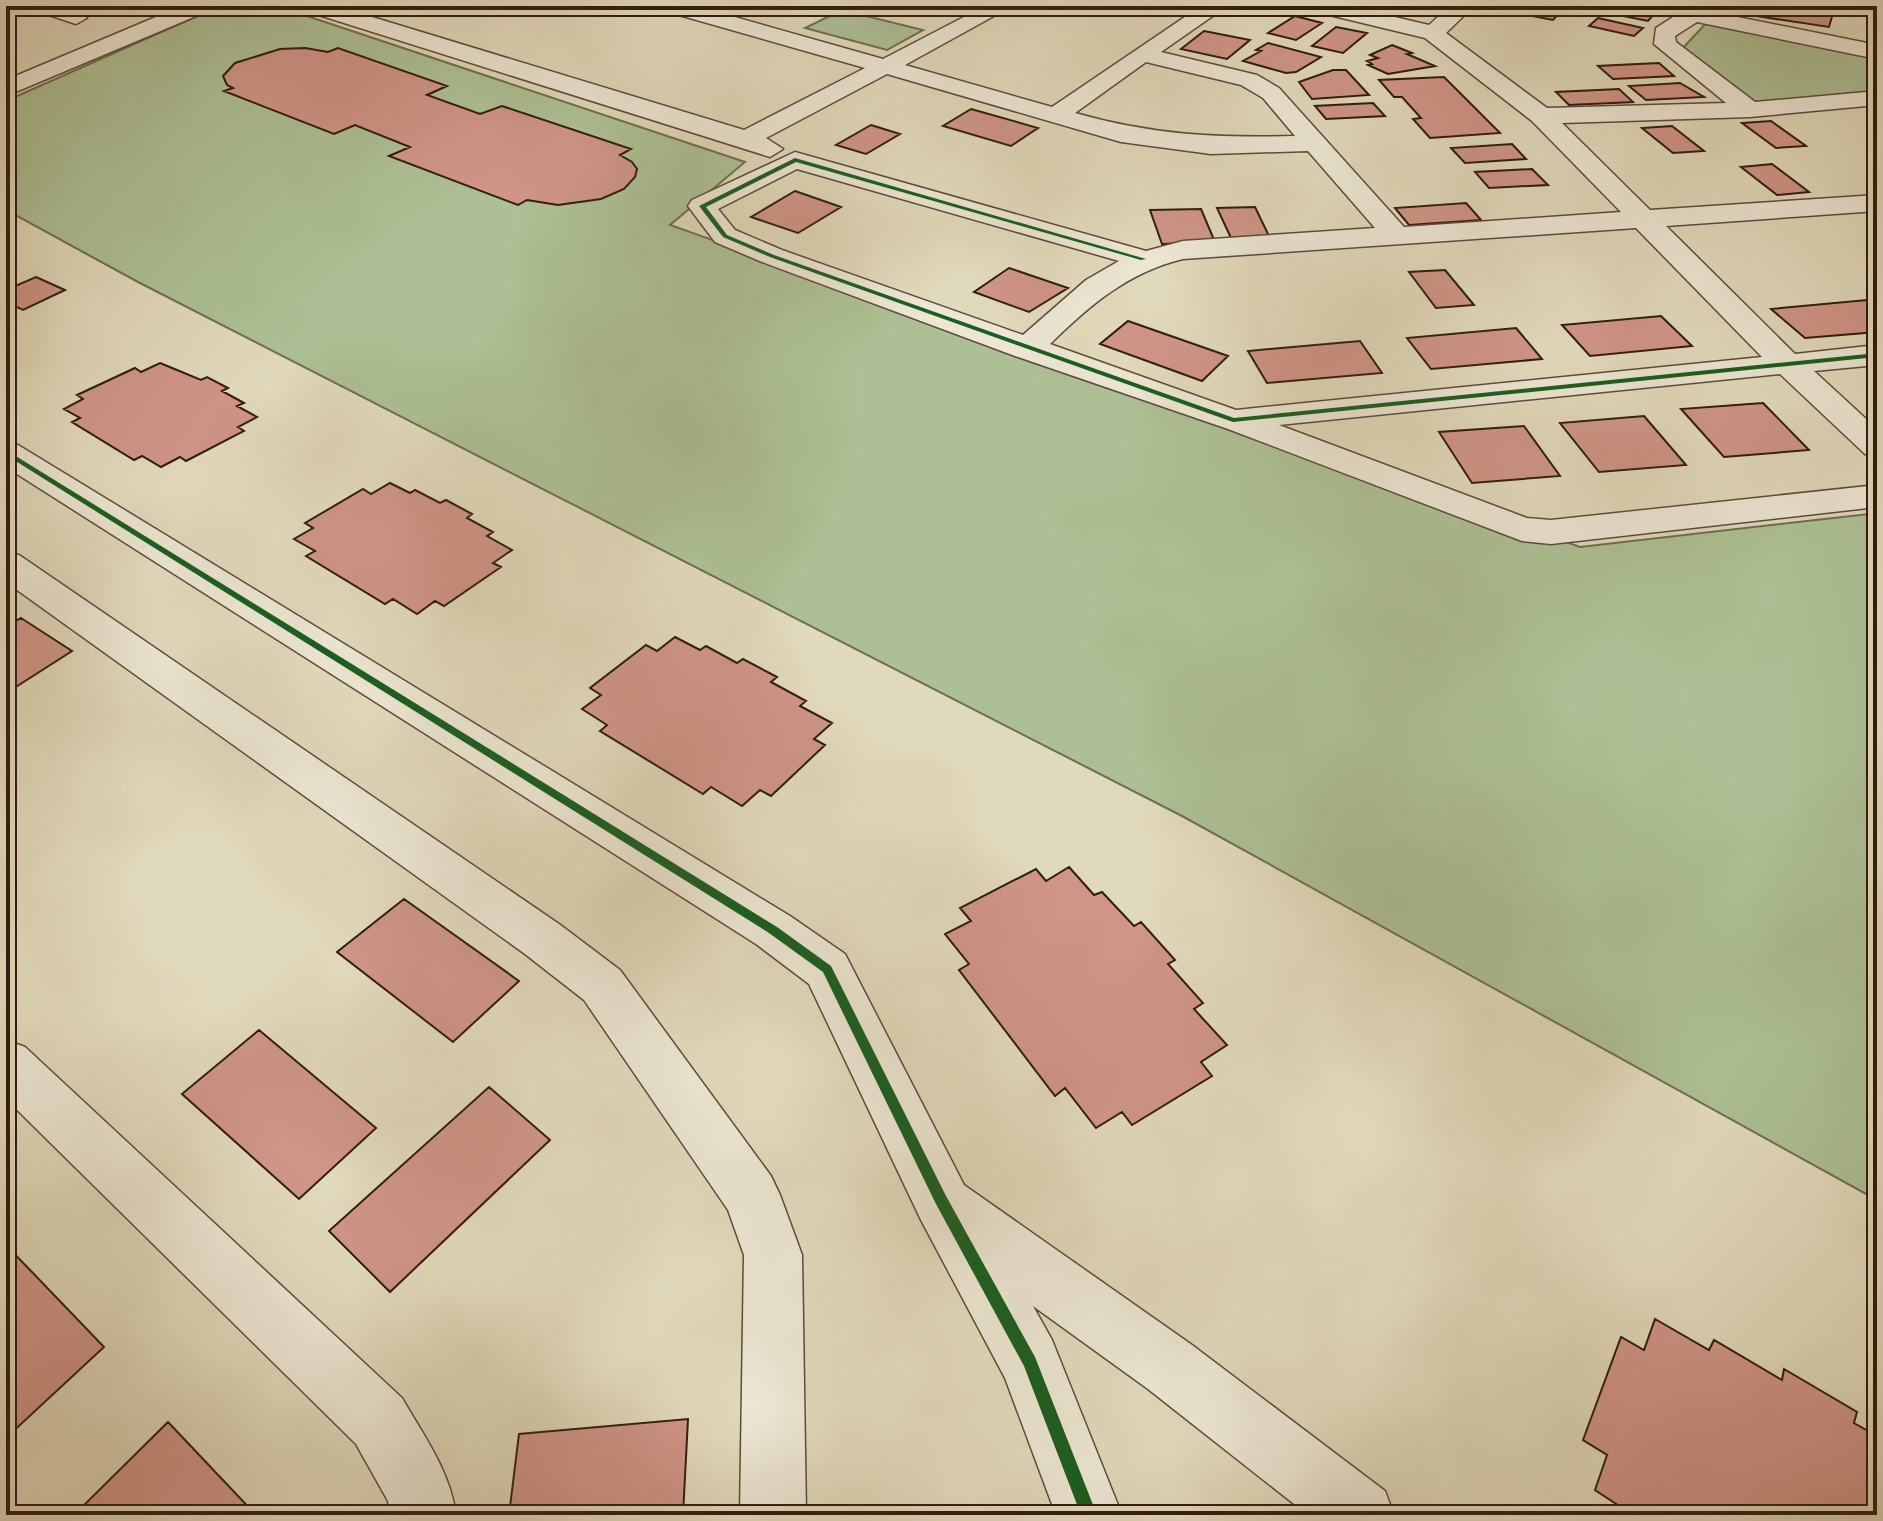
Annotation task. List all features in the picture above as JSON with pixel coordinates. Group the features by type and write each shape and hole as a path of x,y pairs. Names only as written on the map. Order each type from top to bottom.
{"street":[{"path":"45,6 76,18"},
{"path":"6,89 200,6"},
{"path":"314,6 749,140 795,160 1143,259"},
{"path":"673,6 1121,134 1211,146 1314,143"},
{"path":"749,140 746,139 1001,6"},
{"path":"1055,116 1216,6"},
{"path":"1321,6 1433,33 1541,116 1785,362 1877,447"},
{"path":"1433,33 1463,6"},
{"path":"1750,110 1665,44 1664,33 1698,11 1877,52"},
{"path":"1142,54 1249,80 1271,93 1398,237"},
{"path":"1541,116 1750,110 1877,98"},
{"path":"795,160 702,206 725,236 1026,349 1233,420 1522,529 1551,532 1877,496"},
{"path":"1026,349 1095,285 1143,259 1183,250 1877,203"},
{"path":"1233,420 1877,355"},
{"path":"6,452 773,930 827,969 941,1200 1030,1362 1089,1515"},
{"path":"6,564 529,929 602,985 751,1195 773,1255 773,1515"},
{"path":"6,1064 379,1421 420,1493 423,1515"},
{"path":"941,1200 1105,1324 1170,1367 1361,1515"}],"green space":[{"path":"220,6 277,6 745,162 670,225 1580,547 1877,513 1877,1200 1182,816 138,282 6,210 6,101"},
{"path":"842,10 923,30 887,50 805,28"},
{"path":"1708,21 1877,57 1877,91 1749,103 1682,49"}],"building":[{"path":"391,6 447,6 422,15"},
{"path":"1499,6 1542,6 1562,10 1553,20 1496,9"},
{"path":"1603,6 1627,6 1656,12 1648,21 1598,11"},
{"path":"1760,6 1835,6 1829,27 1756,16"},
{"path":"1295,16 1322,23 1296,40 1268,33"},
{"path":"1598,18 1643,28 1634,36 1589,26"},
{"path":"1336,27 1367,33 1343,53 1312,46"},
{"path":"1204,31 1250,40 1227,59 1181,49"},
{"path":"1268,43 1321,57 1296,72 1286,73 1243,61 1261,51 1256,50"},
{"path":"1392,45 1435,66 1388,74 1368,65 1372,64 1367,61 1378,58 1370,55"},
{"path":"305,48 328,52 338,48 447,86 427,95 480,114 502,106 631,149 620,155 637,169 635,177 624,189 601,199 558,205 527,200 518,205 389,156 410,147 355,125 334,134 224,91 233,88 227,85 223,76 235,63 280,49"},
{"path":"1659,63 1674,76 1613,79 1598,66"},
{"path":"1333,70 1346,70 1369,95 1312,99 1299,82"},
{"path":"1444,77 1500,133 1430,138 1413,119 1421,118 1402,97 1394,97 1379,80"},
{"path":"1680,83 1704,97 1646,100 1629,86"},
{"path":"1619,89 1633,102 1569,105 1556,92"},
{"path":"1373,103 1385,116 1326,119 1315,106"},
{"path":"971,109 1038,128 1011,146 943,126"},
{"path":"1771,121 1806,146 1776,148 1742,123"},
{"path":"871,125 900,134 866,154 836,145"},
{"path":"1672,126 1704,151 1673,153 1642,128"},
{"path":"1512,144 1526,159 1465,163 1451,148"},
{"path":"1772,164 1809,192 1777,195 1741,167"},
{"path":"1532,169 1548,185 1489,188 1475,172"},
{"path":"795,191 841,207 798,233 751,217"},
{"path":"1466,203 1481,220 1409,225 1395,208"},
{"path":"1255,207 1269,236 1231,238 1217,208"},
{"path":"1201,209 1215,242 1162,244 1150,210"},
{"path":"1009,268 1068,288 1029,312 974,292"},
{"path":"1445,270 1474,305 1436,308 1409,272"},
{"path":"36,277 65,290 23,310 6,302 6,290"},
{"path":"1867,300 1877,308 1877,332 1805,338 1771,309"},
{"path":"1661,316 1692,346 1590,356 1562,325"},
{"path":"1128,321 1228,356 1202,381 1100,344"},
{"path":"1516,328 1542,359 1431,369 1407,338"},
{"path":"1360,341 1382,373 1267,383 1248,351"},
{"path":"160,363 201,380 207,377 228,388 222,391 244,403 237,406 257,417 238,427 244,431 186,461 180,457 161,467 142,456 134,460 72,422 80,418 64,409 83,399 77,395 135,368 141,372"},
{"path":"1763,403 1809,450 1724,457 1681,409"},
{"path":"1644,416 1686,465 1599,472 1560,423"},
{"path":"1524,426 1560,476 1472,483 1439,432"},
{"path":"390,483 410,493 415,490 440,503 446,500 472,514 467,518 493,532 487,536 512,550 493,563 501,567 444,606 435,601 417,614 393,599 385,604 306,556 315,551 294,539 313,528 305,523 363,489 371,494"},
{"path":"21,618 72,651 8,692 6,627"},
{"path":"675,637 700,650 706,646 737,663 743,659 777,677 771,682 806,701 800,706 832,723 814,739 825,745 771,796 760,790 742,806 711,787 703,794 600,731 607,725 582,709 601,695 590,688 646,645 657,651"},
{"path":"1069,867 1094,895 1102,892 1134,926 1141,922 1175,960 1168,964 1203,1003 1194,1009 1227,1045 1201,1062 1212,1076 1132,1125 1122,1112 1096,1128 1065,1088 1055,1096 959,970 969,964 945,934 971,921 960,908 1036,869 1046,881"},
{"path":"404,899 519,981 453,1042 337,952"},
{"path":"259,1030 376,1128 299,1199 182,1094"},
{"path":"489,1087 550,1140 390,1292 329,1231"},
{"path":"6,1245 104,1347 6,1438"},
{"path":"1655,1319 1709,1350 1714,1340 1782,1380 1784,1369 1857,1412 1854,1423 1877,1436 1877,1515 1633,1515 1595,1490 1607,1455 1583,1440 1621,1337 1644,1350"},
{"path":"688,1419 683,1515 509,1515 519,1434"},
{"path":"168,1422 256,1515 74,1515"}],"cycle path":[{"path":"1143,259 795,160 702,206 725,236 772,256 1233,420 1877,355"},
{"path":"6,452 773,930 827,969 941,1200 1030,1362 1089,1515"}]}
